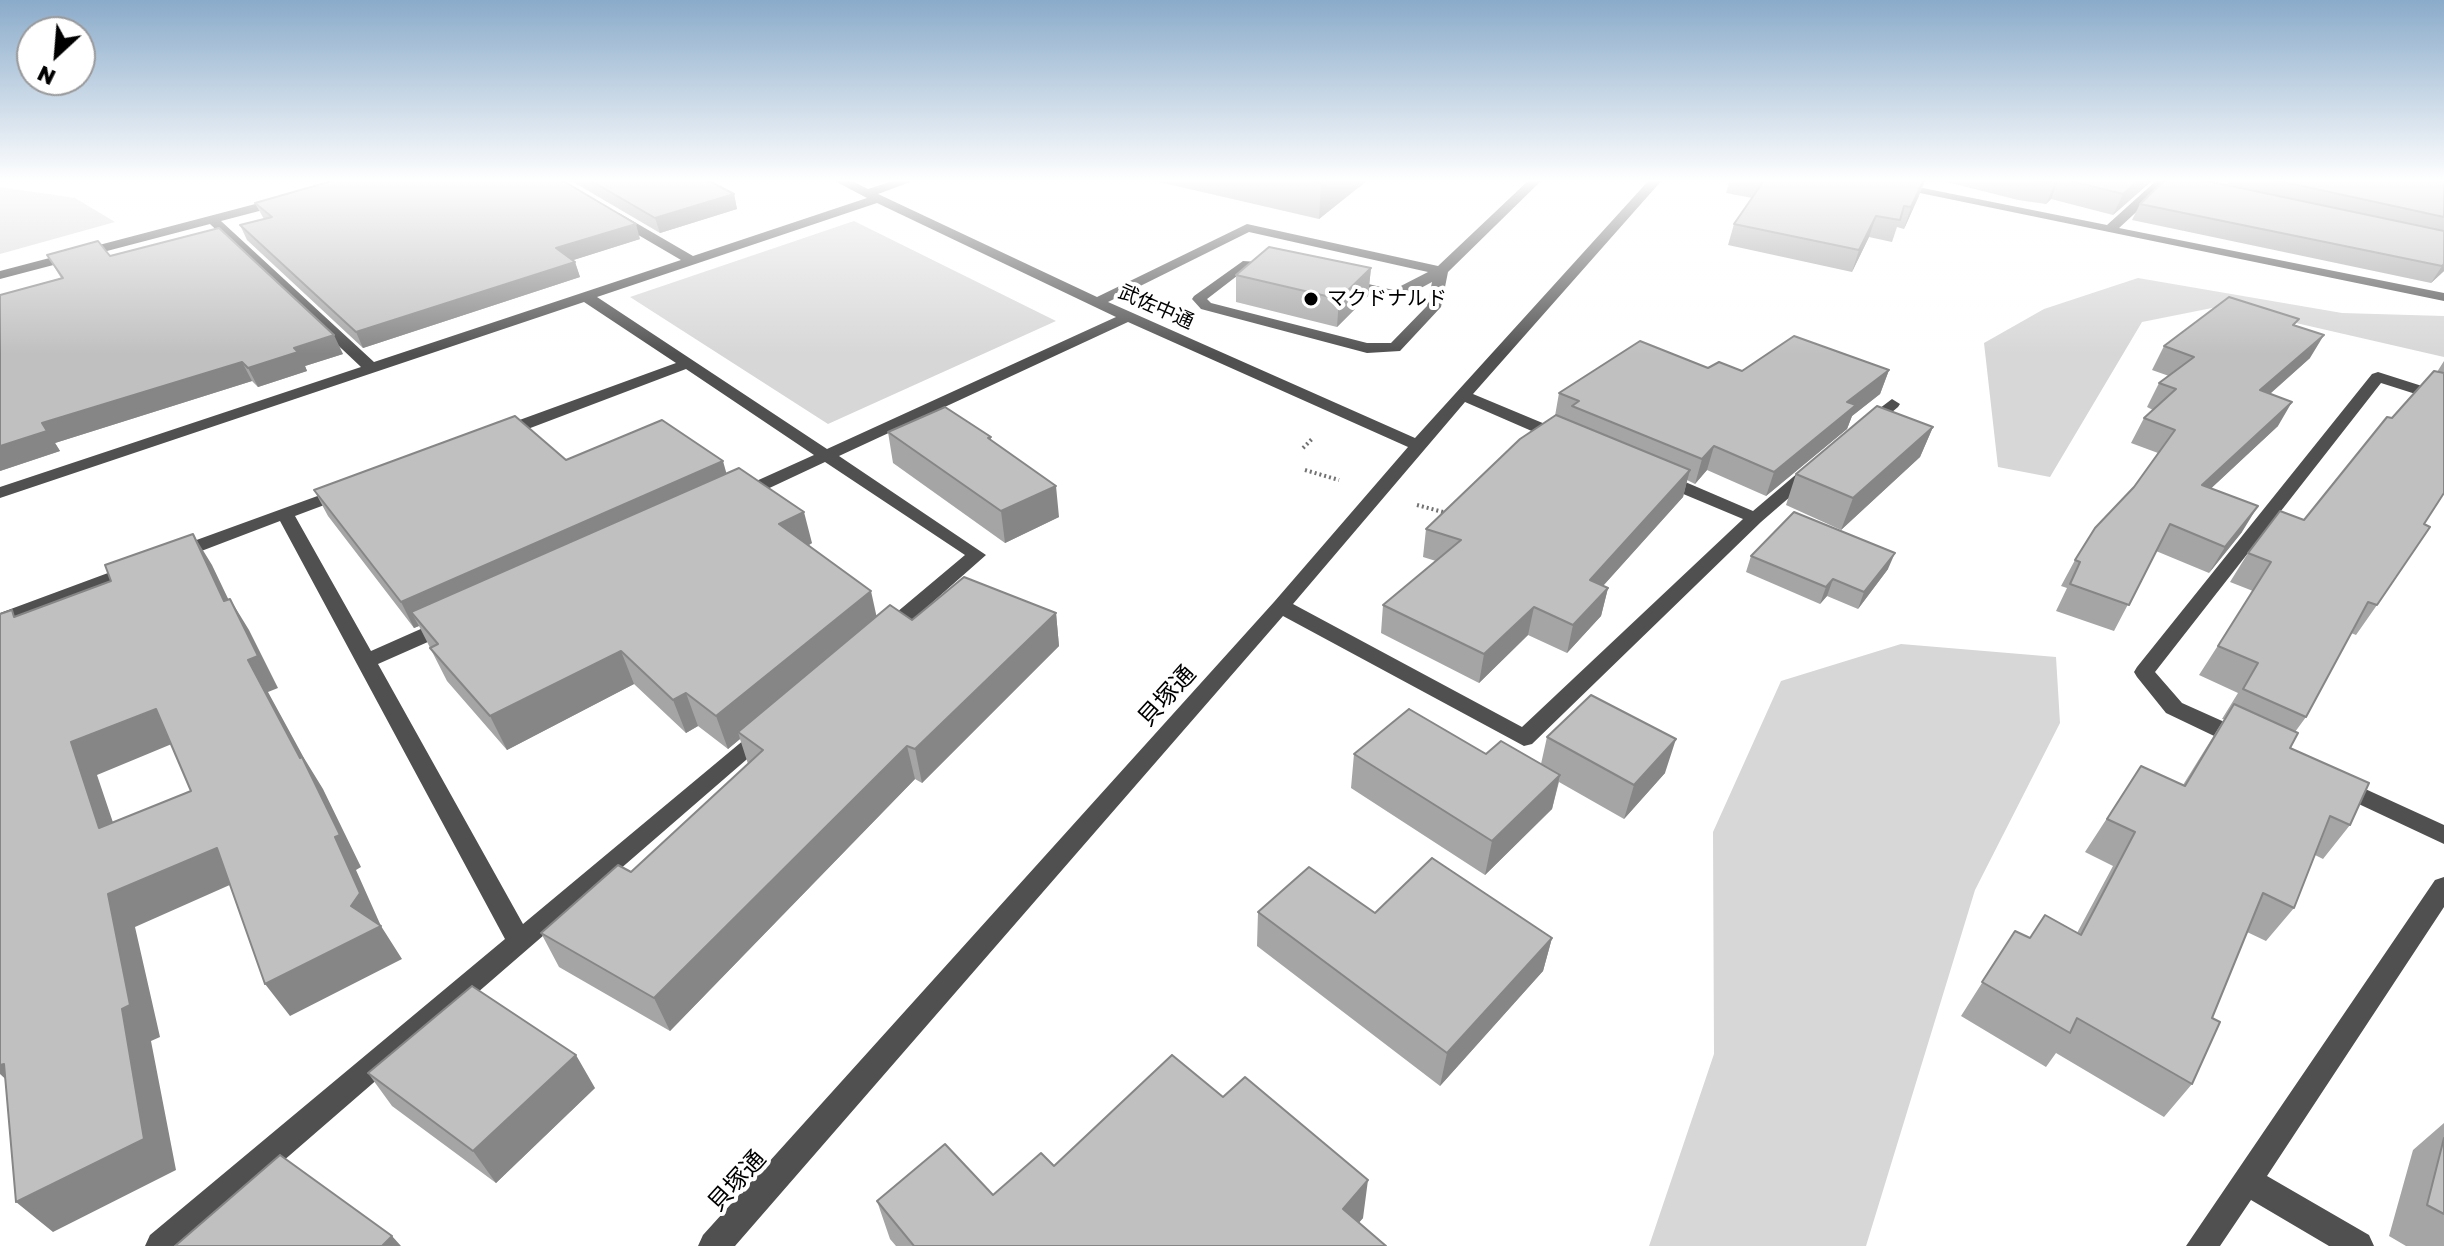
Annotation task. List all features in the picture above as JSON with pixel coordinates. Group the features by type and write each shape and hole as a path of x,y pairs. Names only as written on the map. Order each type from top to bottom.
{"street":[{"path":"0,275 143,237"},
{"path":"231,237 372,369"},
{"path":"651,237 692,261"},
{"path":"0,493 759,237"},
{"name":"武佐中通","path":"957,237 1128,317 1418,445"},
{"path":"1097,302 1228,237"},
{"path":"1288,237 1441,271"},
{"path":"1332,280 1393,294 1403,292 1441,271 1476,237"},
{"name":"貝塚通","path":"714,1246 1604,237"},
{"path":"2145,237 2444,297"},
{"path":"1286,269 1243,265 1199,299 1206,306 1367,348 1395,348 1434,307 1441,271"},
{"path":"587,297 977,555 869,647"},
{"path":"725,501 1128,317"},
{"path":"479,441 689,363"},
{"path":"2260,748 2174,708 2144,672 2378,377 2444,398"},
{"path":"1465,396 1578,444"},
{"path":"1847,442 1892,404"},
{"path":"1281,606 1524,738 1755,518 1824,461"},
{"path":"1637,469 1755,518"},
{"path":"0,620 359,485"},
{"path":"285,513 519,941"},
{"path":"367,661 468,616"},
{"path":"161,1246 784,718"},
{"path":"2316,774 2444,835"},
{"path":"2202,1246 2444,887"},
{"path":"2246,1180 2358,1246"}],"shaded area":[{"path":"0,237 61,237 0,254"},
{"path":"806,237 887,237 1056,321 828,424 630,297"},
{"path":"2138,278 2342,313 2444,316 2444,357 2222,306 2142,322 2050,477 1998,467 1984,343 2044,309"},
{"path":"1901,644 2056,657 2060,723 1975,890 1866,1246 1649,1246 1714,1054 1713,832 1781,681"}],"building":[{"path":"183,237 229,237 334,335 294,348 298,352 248,368 242,362 42,423 47,431 0,446 0,295 63,278 47,255 98,241 110,256"},
{"path":"253,237 592,237 556,248 575,262 356,332"},
{"path":"1797,237 1865,237 1859,250"},
{"path":"2301,237 2444,237 2442,266"},
{"path":"1269,247 1371,268 1339,299 1236,275"},
{"path":"2229,297 2299,319 2293,325 2324,335 2260,390 2292,402 2202,485 2258,506 2225,547 2170,524 2129,605 2070,584 2080,562 2075,560 2095,528 2134,487 2175,430 2144,418 2176,389 2159,383 2194,357 2164,346"},
{"path":"1794,336 1889,370 1847,402 1856,405 1774,472 1714,446 1702,459 1572,406 1579,401 1559,393 1640,341 1708,368 1719,362 1742,371"},
{"path":"2434,371 2444,373 2444,493 2424,524 2430,527 2377,605 2368,602 2306,717 2243,689 2258,663 2218,646 2271,562 2248,553 2280,511 2304,520 2387,417 2392,418"},
{"path":"1877,406 1933,427 1853,498 1796,474"},
{"path":"945,407 1056,486 1001,511 888,432"},
{"path":"1556,415 1690,470 1590,580 1608,588 1573,625 1534,607 1484,654 1383,605 1461,540 1426,529 1520,439"},
{"path":"515,416 566,460 662,420 723,461 401,602 314,490"},
{"path":"739,468 804,512 779,524 871,591 716,716 686,693 673,700 621,651 490,716 430,648 438,644 411,612"},
{"path":"1794,512 1895,553 1864,592 1833,579 1826,587 1751,556"},
{"path":"193,534 224,601 230,599 258,656 248,660 302,757 340,835 335,837 360,893 351,906 381,926 265,984 217,848 108,894 130,1005 122,1009 144,1139 16,1202 4,1064 0,1065 0,614 12,610 14,617 111,581 105,565","holes":["156,709 191,791 99,828 71,742"]},
{"path":"964,577 1056,613 915,749 907,746 654,998 541,933 618,865 631,872 763,750 738,732 890,605 912,620"},
{"path":"1591,695 1676,739 1634,785 1547,737"},
{"path":"2234,704 2298,733 2290,748 2369,783 2350,825 2330,816 2294,908 2263,893 2212,1018 2220,1022 2192,1084 2077,1018 2070,1033 1982,982 2015,931 2030,938 2045,915 2081,935 2135,832 2107,819 2141,766 2185,786"},
{"path":"1409,709 1486,754 1501,741 1560,775 1492,841 1354,754"},
{"path":"1432,858 1552,938 1447,1053 1258,912 1309,867 1375,913"},
{"path":"472,986 576,1055 473,1151 368,1073"},
{"path":"1172,1055 1223,1097 1245,1077 1368,1180 1343,1209 1386,1246 914,1246 877,1201 945,1144 993,1195 1041,1153 1054,1166"},
{"path":"2444,1138 2444,1214 2427,1205"},
{"path":"280,1155 392,1236 382,1246 175,1246"}],"place":[{"name":"マクドナルド","path":"1311,299"}]}
